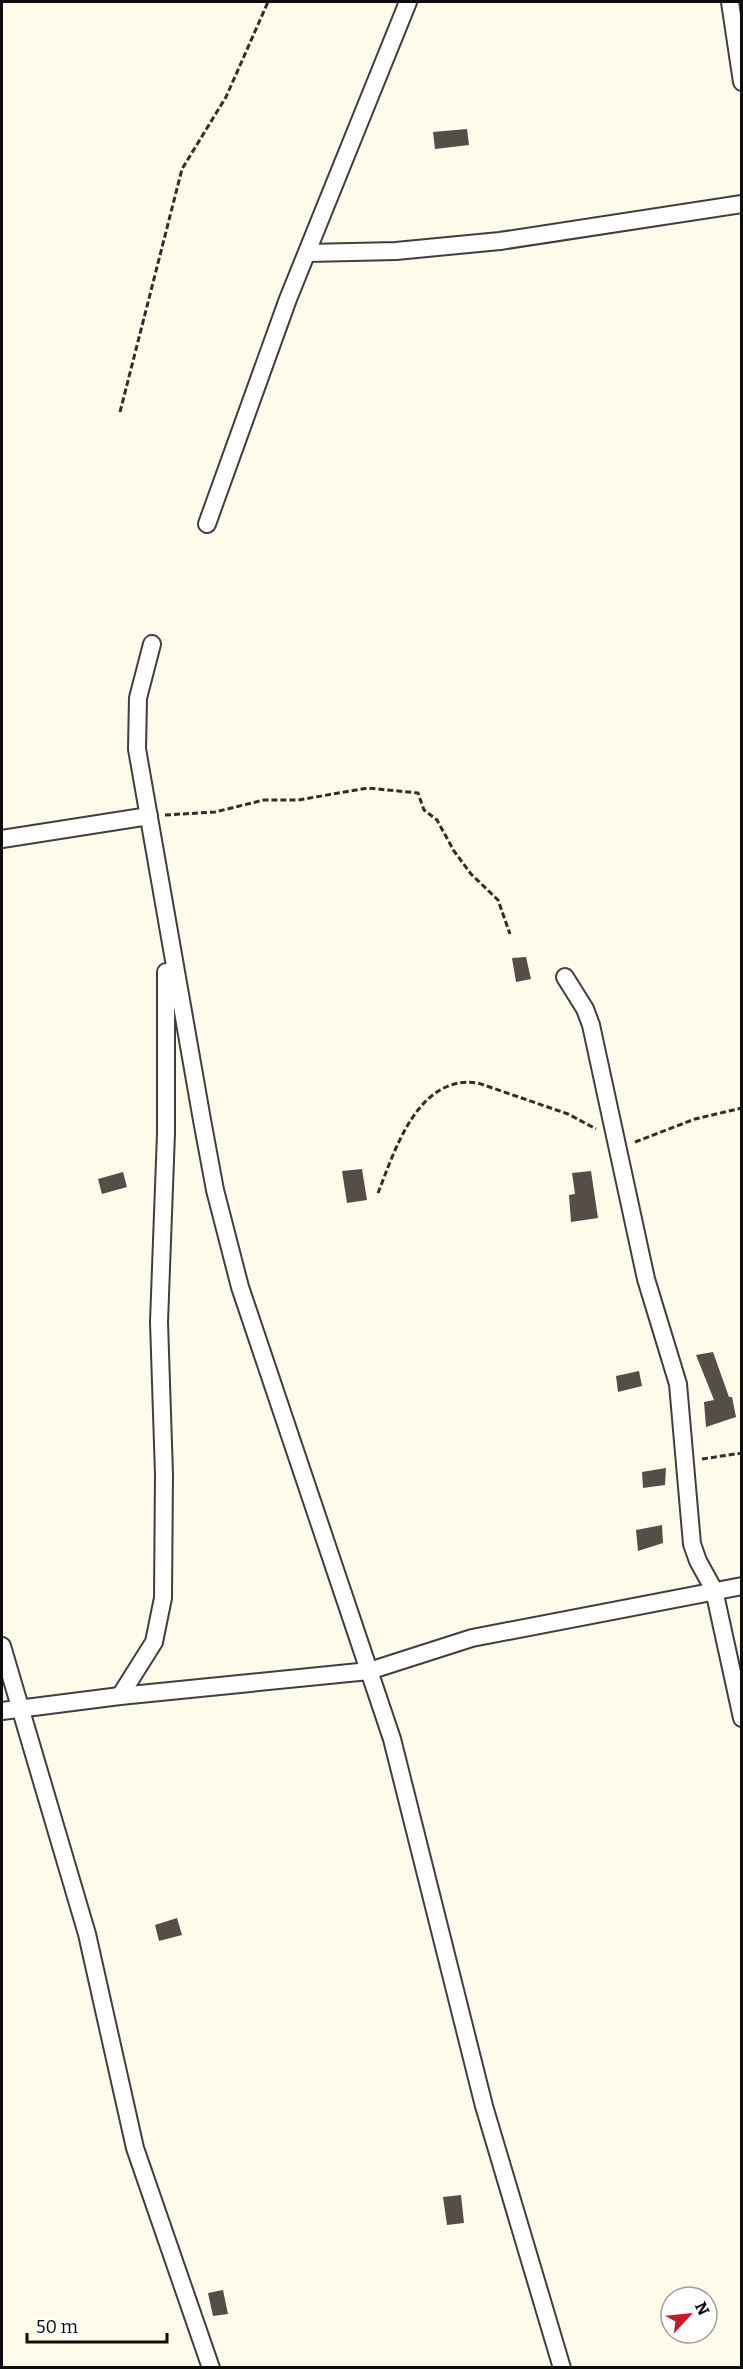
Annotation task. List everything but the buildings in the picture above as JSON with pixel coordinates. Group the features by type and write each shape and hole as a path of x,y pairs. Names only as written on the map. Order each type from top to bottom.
{"street":[{"path":"207,524 288,299 408,2"},
{"path":"730,2 741,82"},
{"path":"308,253 396,251 500,241 741,204"},
{"path":"152,644 138,698 135,728 148,816 215,1191 240,1287 395,1751 484,2106 562,2367"},
{"path":"2,839 148,816"},
{"path":"120,1696 154,1642 163,1598 164,1474 159,1322 166,1133 167,987 152,837"},
{"path":"565,977 585,1009 591,1025 646,1279 678,1384 692,1544 698,1561 714,1590 741,1718"},
{"path":"2,1712 120,1696 369,1671 472,1638 741,1586"},
{"path":"2,1646 87,1934 135,2148 211,2367"}],"path":[{"path":"120,412 182,169 226,97 268,2"},
{"path":"148,816 215,812 264,800 298,800 368,788 418,793 424,810 437,820 465,866 498,900 510,934"},
{"path":"378,1192 407,1124 433,1095 464,1083 478,1083 568,1114 617,1144 695,1119 741,1108"},
{"path":"685,1462 741,1453"}]}
